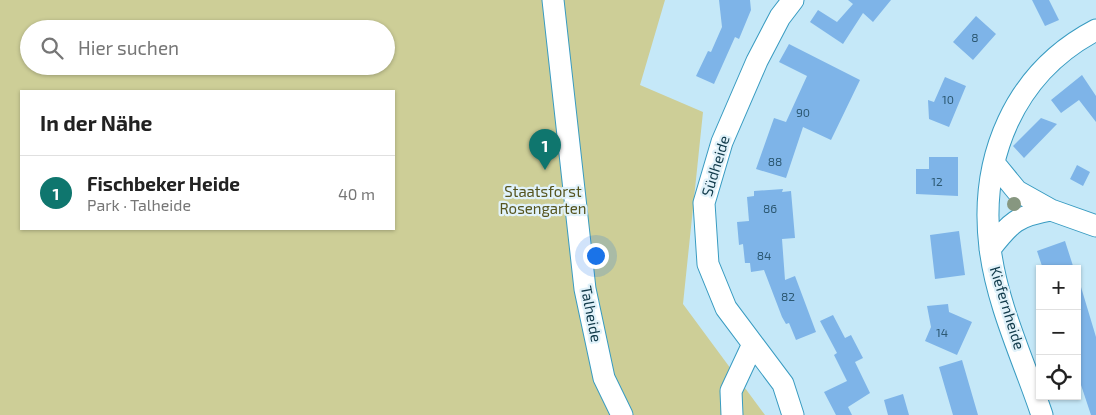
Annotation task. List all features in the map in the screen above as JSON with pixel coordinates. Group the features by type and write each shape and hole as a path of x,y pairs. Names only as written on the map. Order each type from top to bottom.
{"street":[{"name":"Talheide","path":"553,0 585,289 604,378 622,415"},
{"name":"Südheide","path":"793,0 780,17 757,61 722,142 704,203 708,264 726,308 783,384 793,415"},
{"name":"Kiefernheide","path":"1042,415 1000,293 990,249 987,207 994,163 1005,124 1020,97 1045,66 1084,36 1096,30"},
{"path":"994,163 1017,191 1051,210 1096,226"},
{"path":"990,249 1006,228 1025,214 1051,210"},
{"path":"732,415 731,391 753,344"}],"green space":[{"name":"Staatsforst Rosengarten","path":"0,0 665,0 640,85 703,112 683,304 765,415 0,415"}],"building":[{"path":"719,0 750,0 751,10 739,39 735,37 714,84 696,76 708,51 711,52 722,27"},
{"path":"848,0 891,0 873,22 863,13 843,44 810,22 818,10 837,22 853,4"},
{"path":"1032,0 1049,0 1059,20 1045,26"},
{"path":"976,16 996,34 973,60 953,42"},
{"path":"789,44 860,80 831,140 803,127 786,178 756,169 774,118 786,122 807,76 779,62"},
{"path":"1082,75 1096,96 1096,122 1079,100 1061,113 1051,100"},
{"path":"945,77 966,86 949,127 929,119 928,100 934,102"},
{"path":"1041,118 1057,124 1024,158 1013,146"},
{"path":"929,157 958,157 958,196 916,194 916,169 929,169"},
{"path":"1077,165 1090,172 1083,186 1070,179"},
{"path":"783,189 782,192 791,191 795,238 782,239 785,280 795,276 816,332 796,340 789,323 786,324 782,317 764,270 751,272 750,263 745,263 743,244 739,245 737,222 749,221 747,197 754,196 754,191"},
{"path":"959,231 965,275 935,279 930,235"},
{"path":"1065,241 1073,265 1042,265 1037,251"},
{"path":"1081,287 1096,337 1096,415 1091,415 1081,385"},
{"path":"948,304 949,312 972,322 957,355 925,341 931,327 927,306"},
{"path":"833,315 845,338 851,335 863,358 855,362 870,393 848,407 852,415 836,415 824,392 847,381 834,355 837,353 820,321"},
{"path":"962,360 978,415 953,415 939,367"},
{"path":"903,394 909,415 888,415 884,400"}],"place":[{"name":"Fischbeker Heide","path":"545,170"}]}
